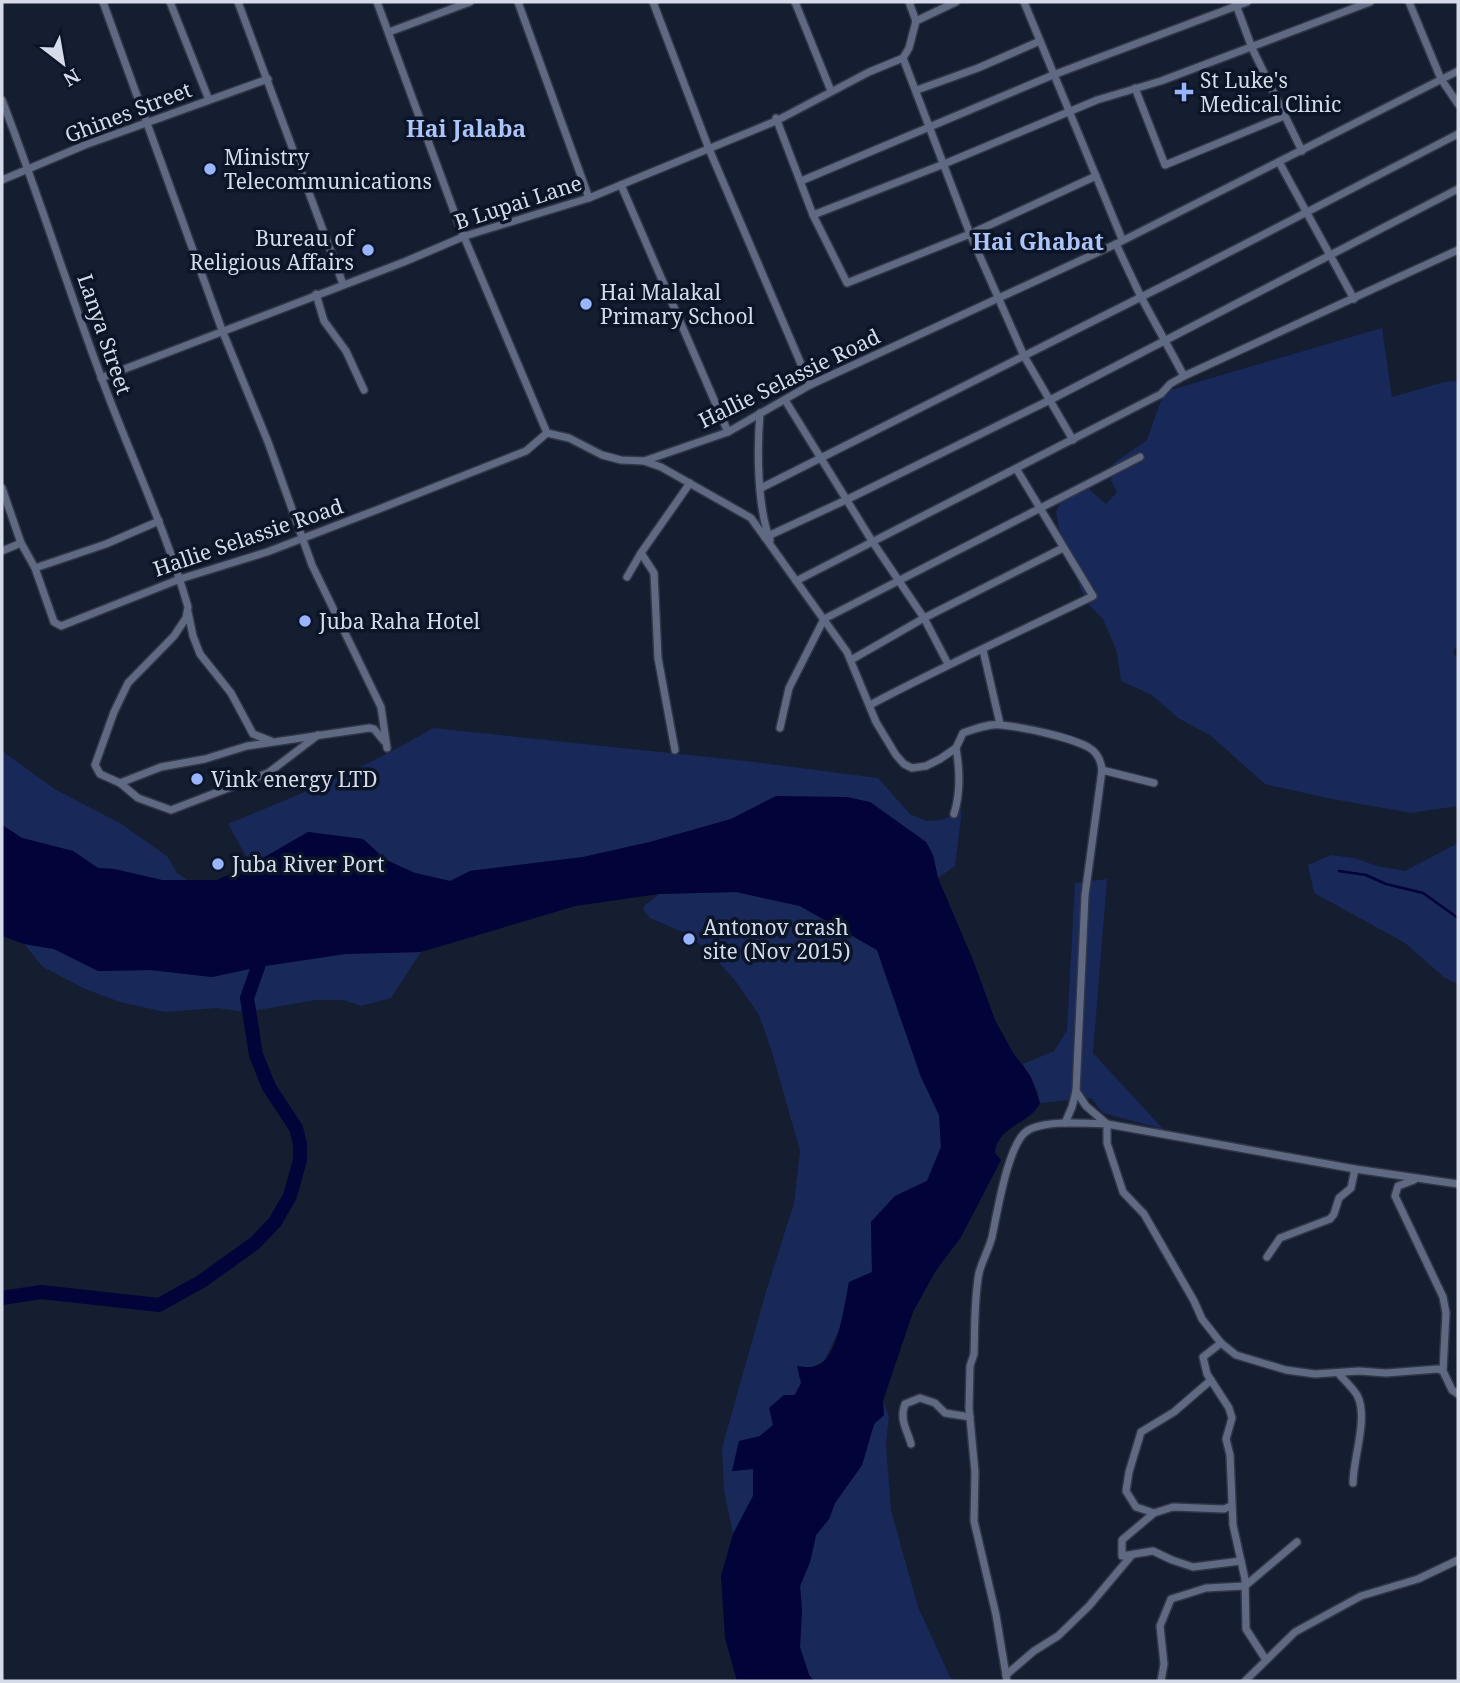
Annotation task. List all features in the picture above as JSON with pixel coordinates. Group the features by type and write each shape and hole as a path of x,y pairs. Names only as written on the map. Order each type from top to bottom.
{"street":[{"path":"103,2 222,330 268,442 312,565 382,708 387,748 374,729 318,735 273,742 161,767 120,783"},
{"path":"170,2 209,100"},
{"path":"238,2 343,284"},
{"path":"377,2 465,236 547,433"},
{"path":"389,32 470,2"},
{"path":"518,2 589,198"},
{"path":"653,2 709,149 810,385"},
{"path":"794,2 831,91"},
{"path":"909,2 916,21 909,48 903,58 970,234 1024,356 1073,440"},
{"path":"916,21 956,2"},
{"path":"1024,2 1096,176 1141,297 1184,376"},
{"path":"801,181 1053,75 1235,4 1247,2"},
{"path":"813,215 1070,112 1252,48 1370,2"},
{"path":"1409,2 1441,79 1458,104"},
{"path":"1235,4 1252,48 1302,151"},
{"path":"917,90 978,68 1040,41"},
{"name":"B Lupai Lane","path":"101,378 465,236 589,198 776,121 869,72 903,58"},
{"name":"Hallie Selassie Road","path":"2,488 54,622 61,626 180,579 304,538 526,451 547,433 569,438 602,455 621,460 644,461 728,432 810,385 1119,242 1458,71"},
{"name":"Ghines Street","path":"2,180 148,121 268,79"},
{"path":"1135,88 1165,165 1284,116"},
{"name":"Lanya Street","path":"2,100 101,378 180,579 193,636 200,654 231,693 253,734 273,742"},
{"path":"776,121 776,118 813,215 846,283 970,234 1096,176"},
{"path":"761,488 1458,134"},
{"path":"1279,162 1354,299"},
{"path":"621,184 728,432"},
{"path":"768,536 1049,400 1458,189"},
{"path":"796,581 1161,394 1170,384 1184,376 1458,250"},
{"path":"316,294 324,321 346,351 364,390"},
{"path":"785,400 872,541 925,618 948,664"},
{"path":"760,413 757,445 761,488 768,536 781,562"},
{"path":"780,728 789,688 824,619 1140,457"},
{"path":"644,461 662,467 751,518 851,660 876,722 895,755 912,768 926,766 956,748 964,733 1000,724 1054,736 1088,748 1096,754 1102,770 1085,895 1079,979 1076,1091 1065,1123"},
{"path":"870,705 948,664 983,650 1093,596 1017,470"},
{"path":"627,577 690,483"},
{"path":"35,568 106,544 159,521"},
{"path":"2,551 22,544"},
{"path":"851,660 925,618 1063,548"},
{"path":"641,553 654,573 658,658 675,750"},
{"path":"188,611 174,636 128,683 106,733 96,768 104,777 120,783 138,798 161,809 171,810 268,773 318,735"},
{"path":"983,650 1000,724"},
{"path":"954,814 960,778 956,748"},
{"path":"1102,770 1154,783"},
{"path":"1076,1091 1086,1106 1107,1124 1107,1143 1123,1192 1144,1214 1202,1319 1221,1343 1236,1355 1286,1370 1315,1374 1433,1369 1443,1371"},
{"path":"1006,1678 996,1615 974,1521 975,1472 970,1417 970,1366 974,1354 979,1273 992,1237 1010,1162 1018,1140 1024,1133 1034,1128 1065,1123 1107,1124 1458,1184"},
{"path":"1266,1257 1280,1238 1330,1219 1339,1198 1350,1188 1355,1168"},
{"path":"1417,1179 1398,1186 1395,1196 1443,1297 1446,1313 1443,1371 1452,1390 1458,1394"},
{"path":"1221,1343 1203,1357 1211,1380 1229,1408 1232,1418 1226,1439 1230,1455 1231,1506 1245,1586 1246,1629 1266,1660"},
{"path":"1338,1374 1358,1396 1362,1428 1353,1467 1353,1483"},
{"path":"1154,1513 1136,1507 1126,1491 1140,1432 1174,1412 1211,1380"},
{"path":"911,1444 903,1427 902,1412 905,1404 920,1398 935,1403 945,1413 970,1417"},
{"path":"1231,1506 1224,1509 1173,1507 1154,1513 1122,1540 1122,1556 1153,1551 1193,1567 1241,1561"},
{"path":"1161,1681 1164,1664 1160,1626 1171,1600 1206,1588 1245,1586 1297,1542"},
{"path":"1006,1678 1089,1606 1131,1556"},
{"path":"1245,1681 1295,1632 1361,1596 1418,1579 1458,1560"}],"shaded area":[{"path":"1382,328 1392,397 1444,382 1458,381 1458,644 1453,652 1458,660 1458,806 1411,813 1265,784 1211,736 1178,718 1152,695 1121,681 1117,652 1103,619 1086,602 1061,539 1056,512 1065,494 1083,484 1106,504 1117,492 1111,481 1114,463 1147,440 1167,391"},
{"path":"433,728 746,761 878,778 910,814 927,821 942,820 962,810 955,866 938,878 933,855 926,842 870,802 776,796 731,819 650,842 583,857 470,871 450,881 415,873 386,860 363,839 308,832 251,865 228,824 358,768"},
{"path":"2,751 56,790 120,823 167,856 177,873 187,880 162,880 98,868 73,851 22,838 2,825"},
{"path":"776,796 847,797 870,802 926,842 995,1020 1012,1051 1031,1077 1040,1103 1029,1116 1007,1131 997,1144 995,1153 1001,1160 961,1237 935,1272 913,1312 883,1401 884,1415 874,1424 862,1465 816,1535 810,1562 800,1586 800,1647 809,1675 814,1681 737,1681 725,1638 721,1576 733,1534 753,1496 753,1469 732,1471 739,1441 760,1436 773,1425 769,1408 784,1395 795,1395 801,1383 797,1366 818,1365 829,1354 841,1324 849,1282 872,1272 871,1222 895,1196 927,1181 941,1147 939,1115 921,1077 877,950 800,906 736,892 659,894 575,906 421,952 345,954 212,977 151,970 98,971 54,949 24,944 2,936 2,825 22,838 73,851 98,868 162,880 217,880 251,865 308,832 363,839 386,860 415,873 450,881 470,871 583,857 650,842 731,819"},
{"path":"1458,843 1458,984 1445,978 1405,943 1314,893 1308,865 1331,855 1405,871"},
{"path":"1107,879 1093,1053 1163,1129 1103,1113 1091,1098 1040,1103 1037,1090 1023,1064 1054,1051 1067,1030 1075,883"},
{"path":"736,892 800,906 877,950 921,1077 940,1115 941,1147 927,1181 895,1196 871,1222 872,1272 849,1283 840,1328 824,1361 813,1367 773,1425 760,1436 733,1471 753,1469 753,1496 733,1534 724,1490 722,1448 794,1203 800,1151 759,1015 734,979 708,951 685,933 650,918 644,911 644,906 659,894"},
{"path":"24,944 54,949 98,971 151,970 212,977 345,954 421,952 391,998 361,1006 343,1000 316,1000 246,1012 217,1008 165,1012 120,1002 85,989 43,967"},
{"path":"883,1401 889,1416 886,1445 891,1510 918,1607 951,1679 984,1681 814,1681 809,1675 800,1647 800,1586 810,1562 816,1535 862,1465 874,1424 884,1415"}],"waterway":[{"path":"1339,871 1366,875 1386,884 1423,893 1458,918"},
{"path":"2,1298 41,1292 159,1305 202,1281 255,1243 275,1222 290,1196 300,1160 300,1144 296,1128 269,1087 256,1055 247,998 258,967"}],"place":[{"name":"St Luke's Medical Clinic","path":"1184,92"},
{"name":"Ministry Telecommunications","path":"210,169"},
{"name":"Bureau of Religious Affairs","path":"368,250"},
{"name":"Hai Malakal Primary School","path":"586,304"},
{"name":"Juba Raha Hotel","path":"305,621"},
{"name":"Vink energy LTD","path":"197,779"},
{"name":"Juba River Port","path":"218,864"},
{"name":"Antonov crash site (Nov 2015)","path":"689,939"}],"district":[{"name":"Hai Jalaba","path":"466,128"},
{"name":"Hai Ghabat","path":"1038,241"}]}
